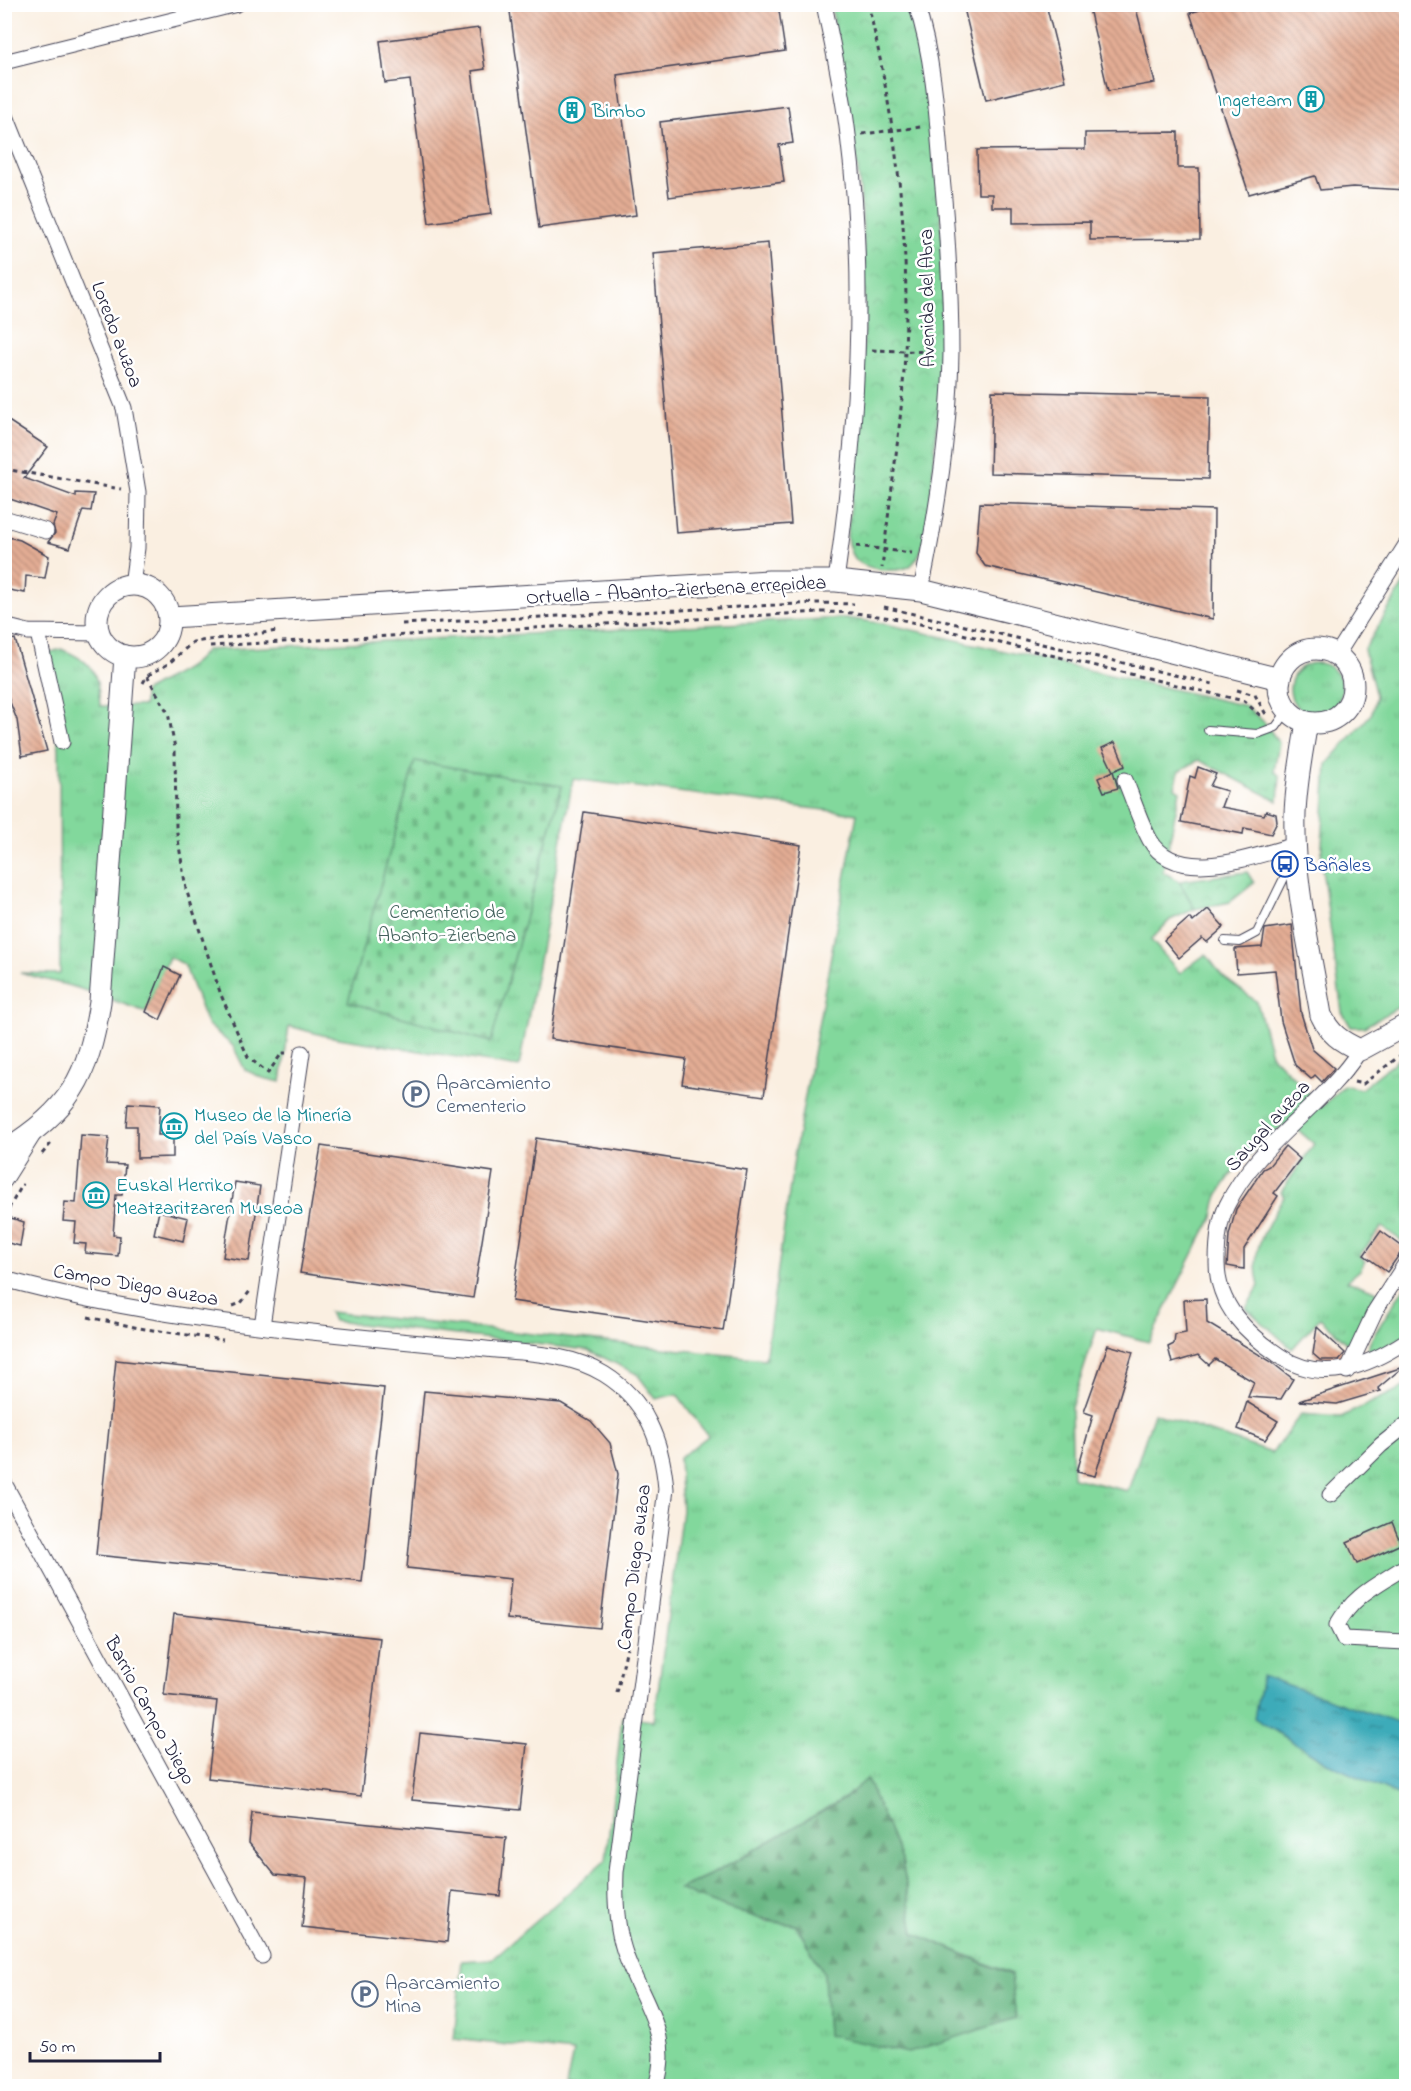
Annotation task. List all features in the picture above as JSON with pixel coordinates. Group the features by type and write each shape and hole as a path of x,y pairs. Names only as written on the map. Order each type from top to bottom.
{"street":[{"path":"4,62 237,4"},
{"path":"824,4 849,136 857,239 859,349 849,472 836,581"},
{"name":"Avenida del Abra","path":"916,4 923,25 938,125 947,245 951,353 940,476 921,590"},
{"name":"Loredo auzoa","path":"4,111 112,372 124,408 138,492 137,548 132,585"},
{"path":"4,518 46,531"},
{"path":"1336,656 1407,545"},
{"name":"Ortuella - Abanto-Zierbena errepidea","path":"170,617 769,581 836,581 921,590 1280,679"},
{"path":"132,585 150,588 157,593 170,617 169,628 158,648 137,657 125,656 109,648 99,633 98,611 103,601 111,592 132,585"},
{"path":"4,626 38,633 99,633"},
{"path":"38,633 62,742"},
{"path":"1317,650 1336,656 1350,673 1351,696 1339,715 1329,721 1307,722 1282,718 1279,690 1283,669 1297,655 1317,650"},
{"path":"4,1151 36,1131 68,1100 83,1072 94,1036 101,990 125,656"},
{"path":"1307,722 1297,777 1296,845 1321,1015 1329,1031 1342,1042 1360,1050 1407,1025"},
{"path":"1125,780 1151,841 1167,860 1194,866 1296,845"},
{"name":"Saugal auzoa","path":"1360,1050 1347,1069 1254,1165 1226,1206 1217,1246 1217,1275 1225,1302 1245,1328 1290,1363 1325,1372 1347,1371 1384,1356 1407,1341"},
{"path":"262,1326 302,1053"},
{"path":"4,1181 36,1131"},
{"path":"1347,1371 1375,1311 1407,1263"},
{"name":"Campo Diego auzoa","path":"4,1279 145,1311 262,1326 558,1357 604,1374 630,1394 645,1414 657,1436 664,1466 664,1512 639,1679 616,1872 615,1901 624,1949 658,2030 662,2051 656,2086"},
{"path":"1330,1496 1381,1445 1407,1425"},
{"name":"Barrio Campo Diego","path":"4,1483 262,1956"},
{"path":"1407,1566 1355,1599 1337,1625 1344,1639 1407,1642"}],"lane":[{"path":"1208,730 1257,734 1282,718"},
{"path":"1225,941 1240,942 1257,933 1286,874 1299,872"}],"path":[{"path":"868,4 884,69 905,245 905,351 897,449 880,585"},
{"path":"849,136 938,125"},
{"path":"859,349 951,353"},
{"path":"4,469 138,492"},
{"path":"839,544 928,555"},
{"path":"395,624 817,603 857,604"},
{"path":"878,606 1222,686"},
{"path":"210,646 811,613 856,613 899,619 1244,701 1262,717"},
{"path":"141,690 147,676 168,664 193,642 279,631"},
{"path":"147,676 168,713 175,748 176,827 186,889 221,995 248,1058 268,1073 282,1053 288,1053 286,1065"},
{"path":"1233,689 1255,695 1282,718"},
{"path":"37,1159 60,1132"},
{"path":"4,1226 10,1206 22,1189 24,1176"},
{"path":"223,1310 241,1303 251,1290"},
{"path":"85,1316 139,1328 226,1340"},
{"path":"617,1693 630,1637"}],"green space":[{"path":"831,5 909,5 920,46 934,136 942,231 943,327 931,494 926,536 922,548 917,559 910,566 897,570 881,570 859,562 851,553 847,537 862,370 864,244 856,153"},
{"path":"1406,580 1406,1003 1364,1027 1351,1027 1342,1012 1321,861 1327,764 1372,713 1376,696 1364,650"},
{"path":"846,618 886,624 1246,706 1265,723 1279,743 1274,771 1280,776 1278,801 1199,760 1179,771 1175,788 1180,791 1163,872 1179,881 1195,909 1170,920 1151,940 1180,973 1206,954 1222,976 1257,1002 1271,1054 1322,1107 1344,1085 1361,1089 1406,1053 1406,1244 1382,1227 1359,1256 1365,1261 1360,1270 1347,1281 1378,1292 1349,1345 1320,1318 1292,1349 1246,1308 1259,1286 1256,1261 1261,1239 1284,1197 1281,1192 1314,1144 1299,1131 1284,1125 1248,1156 1225,1184 1219,1194 1213,1218 1149,1342 1097,1328 1071,1408 1073,1478 1128,1491 1154,1413 1272,1453 1301,1414 1341,1417 1406,1386 1406,2086 566,2086 573,2052 454,2039 462,1961 492,1959 606,1860 622,1717 654,1721 682,1510 679,1458 708,1436 677,1394 656,1399 637,1374 588,1350 333,1321 329,1312 765,1359 795,1151 857,814 573,779 519,1067 326,1036 289,1026 281,1082 263,1078 245,1070 233,1046 207,1024 184,964 169,957 146,1012 78,988 20,973 60,974 59,749 48,653 61,649 80,658 92,669 98,684 100,706 144,706 144,692 193,664 206,650","holes":["867,1780 902,1860 914,1933 1011,1974 827,2035 824,1973 796,1925 766,1921 679,1889 716,1872 845,1798"]},
{"path":"1316,663 1326,665 1334,671 1340,679 1342,689 1340,699 1334,707 1326,713 1316,715 1306,713 1298,707 1292,699 1290,689 1292,679 1298,671 1306,665"},
{"name":"Cementerio de Abanto-Zierbena","path":"415,761 562,786 491,1042 348,1002"},
{"path":"1247,872 1254,883 1230,902 1195,909 1179,881"},
{"path":"1406,1284 1406,1336 1365,1358 1370,1341"},
{"path":"867,1779 902,1860 914,1933 1011,1975 1016,2018 908,2053 827,2035 824,1973 796,1925 736,1911 679,1889 716,1872 845,1798"}],"water":[{"path":"1262,1676 1406,1725 1406,1799 1327,1763 1254,1718"}],"building":[{"name":"Bimbo","path":"509,4 778,4 785,51 617,75 636,215 539,228"},
{"path":"963,4 1046,4 1065,81 986,100"},
{"path":"1088,4 1135,4 1155,83 1108,91"},
{"name":"Ingeteam","path":"1219,4 1399,4 1407,21 1407,98 1399,101 1407,125 1407,190 1353,187 1320,190 1315,176 1249,194 1190,13"},
{"path":"479,28 485,69 472,71 491,214 429,223 410,80 385,83 380,41"},
{"path":"788,106 793,143 779,145 784,182 669,197 660,122"},
{"path":"1178,132 1178,168 1199,168 1200,239 1090,240 1090,222 1013,223 1013,207 992,207 992,194 978,194 977,150 1085,149 1085,133"},
{"path":"768,243 791,524 676,533 653,253"},
{"path":"992,391 1210,396 1208,479 990,473"},
{"path":"4,418 48,447 24,478 76,497 76,493 94,494 91,511 83,510 70,548 48,542 55,533 53,525 57,515 4,497"},
{"path":"980,503 1214,510 1213,619 985,566 976,553"},
{"path":"4,536 20,540 49,556 45,578 26,576 25,593 4,589"},
{"path":"15,639 47,751 22,756 17,720 4,687 4,641"},
{"path":"1115,742 1125,766 1113,771 1102,748"},
{"path":"1198,767 1216,774 1210,786 1227,791 1221,807 1264,815 1266,811 1276,814 1277,822 1271,834 1244,828 1243,834 1181,822 1190,776 1195,778"},
{"path":"1113,771 1118,788 1104,792 1098,778"},
{"path":"584,812 801,845 764,1096 682,1084 686,1059 550,1039"},
{"path":"1208,909 1224,927 1207,942 1202,938 1179,958 1164,940 1189,918 1193,922"},
{"path":"1292,925 1301,1013 1312,1049 1334,1068 1322,1082 1315,1075 1311,1079 1295,1065 1281,1021 1275,970 1237,973 1235,949 1262,947 1265,929"},
{"path":"164,967 180,975 160,1020 146,1012"},
{"path":"128,1103 160,1105 158,1135 173,1135 173,1157 137,1158 137,1126 126,1126"},
{"name":"Euskal Herriko Meatzaritzaren Museoa","path":"81,1135 109,1137 106,1164 125,1165 122,1195 116,1195 113,1235 120,1236 118,1256 85,1253 86,1244 74,1243 76,1222 63,1221 65,1202 76,1203"},
{"path":"536,1138 747,1170 723,1331 512,1301"},
{"path":"321,1146 493,1172 473,1298 300,1273"},
{"path":"1285,1146 1300,1159 1274,1193 1278,1196 1244,1249 1244,1269 1227,1266 1229,1235 1236,1209 1263,1169 1269,1166"},
{"path":"235,1182 260,1186 249,1261 223,1257"},
{"path":"159,1211 188,1218 183,1241 154,1234"},
{"path":"11,1218 24,1222 20,1246 4,1242"},
{"path":"1381,1231 1404,1248 1387,1272 1364,1255"},
{"path":"1206,1299 1207,1323 1270,1361 1293,1379 1281,1399 1248,1397 1254,1382 1215,1359 1209,1365 1198,1355 1172,1363 1168,1347 1174,1344 1175,1335 1186,1333 1184,1300"},
{"path":"1317,1327 1345,1353 1339,1360 1320,1360 1313,1354"},
{"path":"1108,1345 1133,1352 1095,1476 1077,1472 1093,1415 1084,1412"},
{"path":"116,1360 384,1388 362,1582 96,1555"},
{"path":"1403,1367 1378,1388 1381,1391 1337,1404 1299,1401"},
{"path":"424,1391 561,1403 591,1421 610,1443 618,1474 600,1628 507,1619 511,1579 407,1568"},
{"path":"1247,1402 1278,1421 1265,1440 1238,1429"},
{"path":"1392,1522 1401,1544 1357,1564 1347,1542"},
{"path":"174,1614 380,1638 361,1796 208,1778 217,1701 164,1695"},
{"path":"420,1733 527,1744 520,1810 412,1800"},
{"path":"252,1812 506,1838 500,1896 452,1891 447,1942 302,1927 307,1878 275,1875 249,1843"}],"place":[{"name":"Ingeteam","path":"1311,99"},
{"name":"Bimbo","path":"572,110"},
{"name":"Bañales","path":"1285,864"},
{"name":"Aparcamiento Cementerio","path":"416,1094"},
{"name":"Museo de la Minería del País Vasco","path":"174,1126"},
{"name":"Euskal Herriko Meatzaritzaren Museoa","path":"96,1195"},
{"name":"Aparcamiento Mina","path":"365,1994"}]}
